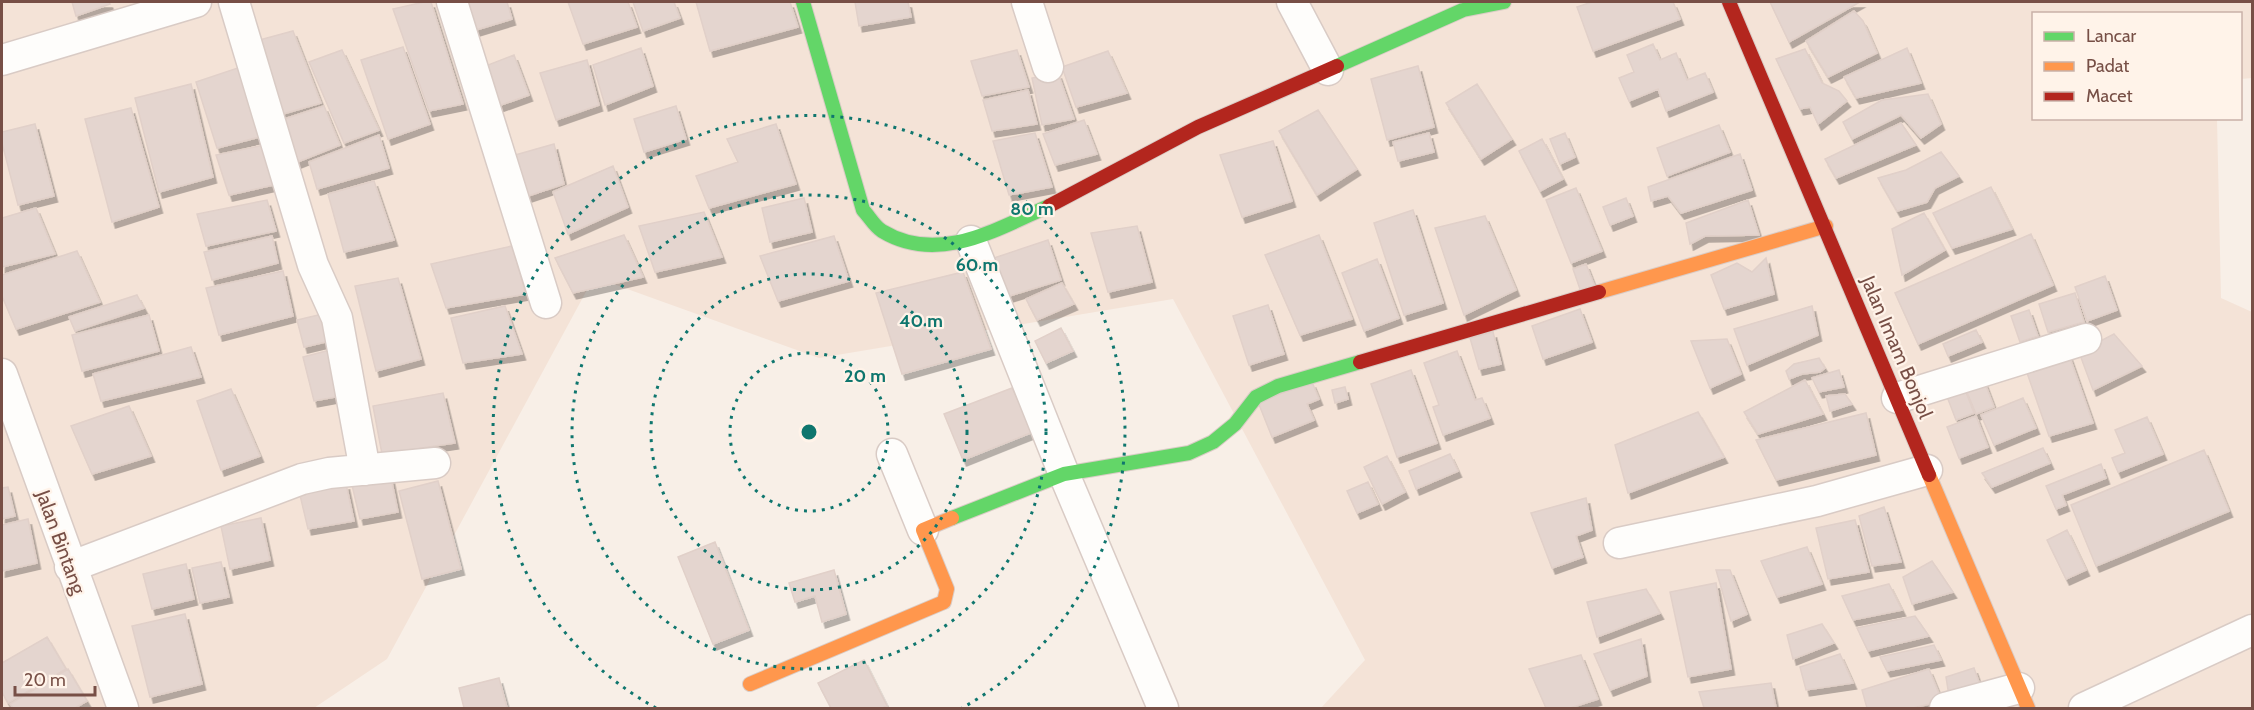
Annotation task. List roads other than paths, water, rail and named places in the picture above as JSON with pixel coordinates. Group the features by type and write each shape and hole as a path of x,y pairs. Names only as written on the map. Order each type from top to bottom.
{"street":[{"path":"2,60 196,2"},
{"path":"234,2 313,266 337,318 365,470"},
{"path":"452,2 546,303"},
{"path":"803,2 862,210 880,230 911,243 939,245 971,241 1079,192 1198,127 1463,10 1504,2"},
{"path":"1027,2 1048,67"},
{"path":"1292,2 1328,70"},
{"name":"Jalan Imam Bonjol","path":"1729,2 1826,226 2024,698"},
{"path":"923,530 1064,474 1189,453 1213,442 1235,424 1256,397 1272,388 1826,226"},
{"path":"971,241 1064,474 1163,708"},
{"path":"1897,398 2086,339"},
{"name":"Jalan Bintang","path":"2,374 13,446 70,567 123,708"},
{"path":"750,684 944,602 947,589 892,454"},
{"path":"70,567 302,479 435,463"},
{"path":"1619,543 1817,501 1927,470"},
{"path":"2084,708 2253,630"},
{"path":"1945,708 2024,698"}]}
